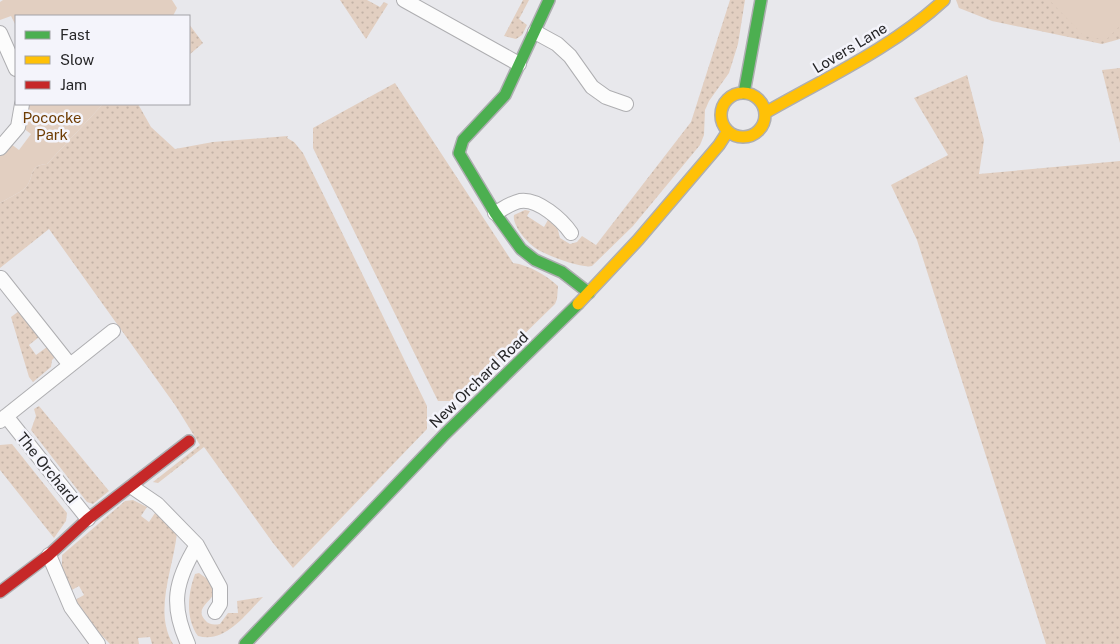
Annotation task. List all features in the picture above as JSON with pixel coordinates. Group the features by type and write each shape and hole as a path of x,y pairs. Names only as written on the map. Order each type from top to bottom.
{"street":[{"path":"404,0 519,64"},
{"path":"549,0 505,95 459,146 462,160 495,213 528,256 562,272 589,293"},
{"path":"744,93 761,0"},
{"name":"Lovers Lane","path":"765,113 894,39 920,22 944,0"},
{"path":"535,32 557,44 570,56 592,87 606,97 626,104"},
{"path":"0,34 15,67"},
{"path":"744,93 756,97 765,113 762,126 752,135 740,137 728,131 721,120 722,106 731,96 744,93"},
{"path":"0,148 18,127 22,105"},
{"name":"New Orchard Road","path":"245,644 445,434 589,293 638,240 719,145 728,131"},
{"path":"495,213 512,204 530,201 561,219 571,234"},
{"path":"1,278 70,365"},
{"name":"The Orchard","path":"88,519 3,419 113,331"},
{"path":"0,592 49,555 88,519 132,487 189,441"},
{"path":"132,487 157,504 197,545 220,587 220,604 215,612"},
{"path":"188,644 178,622 177,594 184,566 197,545"},
{"path":"49,555 71,606 98,644"}],"green space":[{"path":"3,0 172,0 177,8 174,15 15,15 15,24 11,16 0,20 0,2"},
{"path":"340,0 367,0 380,7 384,2 388,4 366,39"},
{"path":"523,0 529,0 519,19 527,25 522,35 516,39 504,36"},
{"path":"730,0 745,0 738,44 729,73 709,101 705,110 704,135 700,145 633,226 592,266 562,260 534,247 520,232 514,219 514,215 525,210 530,211 527,216 544,227 549,218 557,226 560,238 570,244 577,242 582,236 596,245 691,122"},
{"path":"956,0 1120,0 1120,39 1102,44 992,21 959,8"},
{"path":"1049,0 1120,0 1120,26 1106,40 1084,36"},
{"path":"190,25 203,43 190,54"},
{"path":"1120,68 1120,143 1102,70"},
{"path":"967,75 984,140 979,174 1120,161 1120,644 1046,644 917,240 891,185 948,155 914,98"},
{"path":"395,83 513,263 537,271 558,286 555,304 456,401 438,401 313,148 313,128"},
{"name":"Pococke Park","path":"27,105 102,105 47,164 41,165 34,170 25,188 0,203 0,151 11,144 19,150 31,134 23,128"},
{"path":"102,105 139,105 151,127 175,149 213,142 288,136 287,138 294,142 303,153 427,406 427,429 293,568 204,447 158,483 153,482 200,445 175,405 49,229 0,268 0,203 25,188 34,170 41,165 47,164"},
{"path":"19,311 39,337 29,345 36,355 47,347 55,357 52,360 51,367 33,382 29,377 11,317"},
{"path":"39,406 109,491 93,504 87,502 31,430 36,416 34,409"},
{"path":"12,444 67,513 66,521 54,538 0,470 0,445"},
{"path":"133,500 147,507 141,516 149,522 155,513 177,532 165,603 167,631 173,644 152,644 150,637 138,638 139,644 110,644 87,620 75,600 84,595 79,586 70,591 62,572 62,555 125,501"},
{"path":"199,573 206,578 209,577 214,588 213,596 201,612 205,620 210,624 220,624 228,613 238,613 237,601 263,597 242,619 226,632 217,636 198,636 189,613 189,597 195,574"}],"traffic: fast":[{"path":"549,0 505,95 463,140 459,153 495,213 521,249 535,260 562,272 589,293"},
{"path":"744,93 761,0"},
{"path":"245,644 445,434 578,304"}],"traffic: slow":[{"path":"765,113 881,48 944,0"},
{"path":"743,93 755,97 761,103 765,115 761,127 755,133 743,137 731,133 725,127 721,115 725,103 731,97 743,93"},
{"path":"578,304 638,240 719,145 728,131"}],"traffic: jam":[{"path":"0,592 49,555 88,519 189,441"}]}
